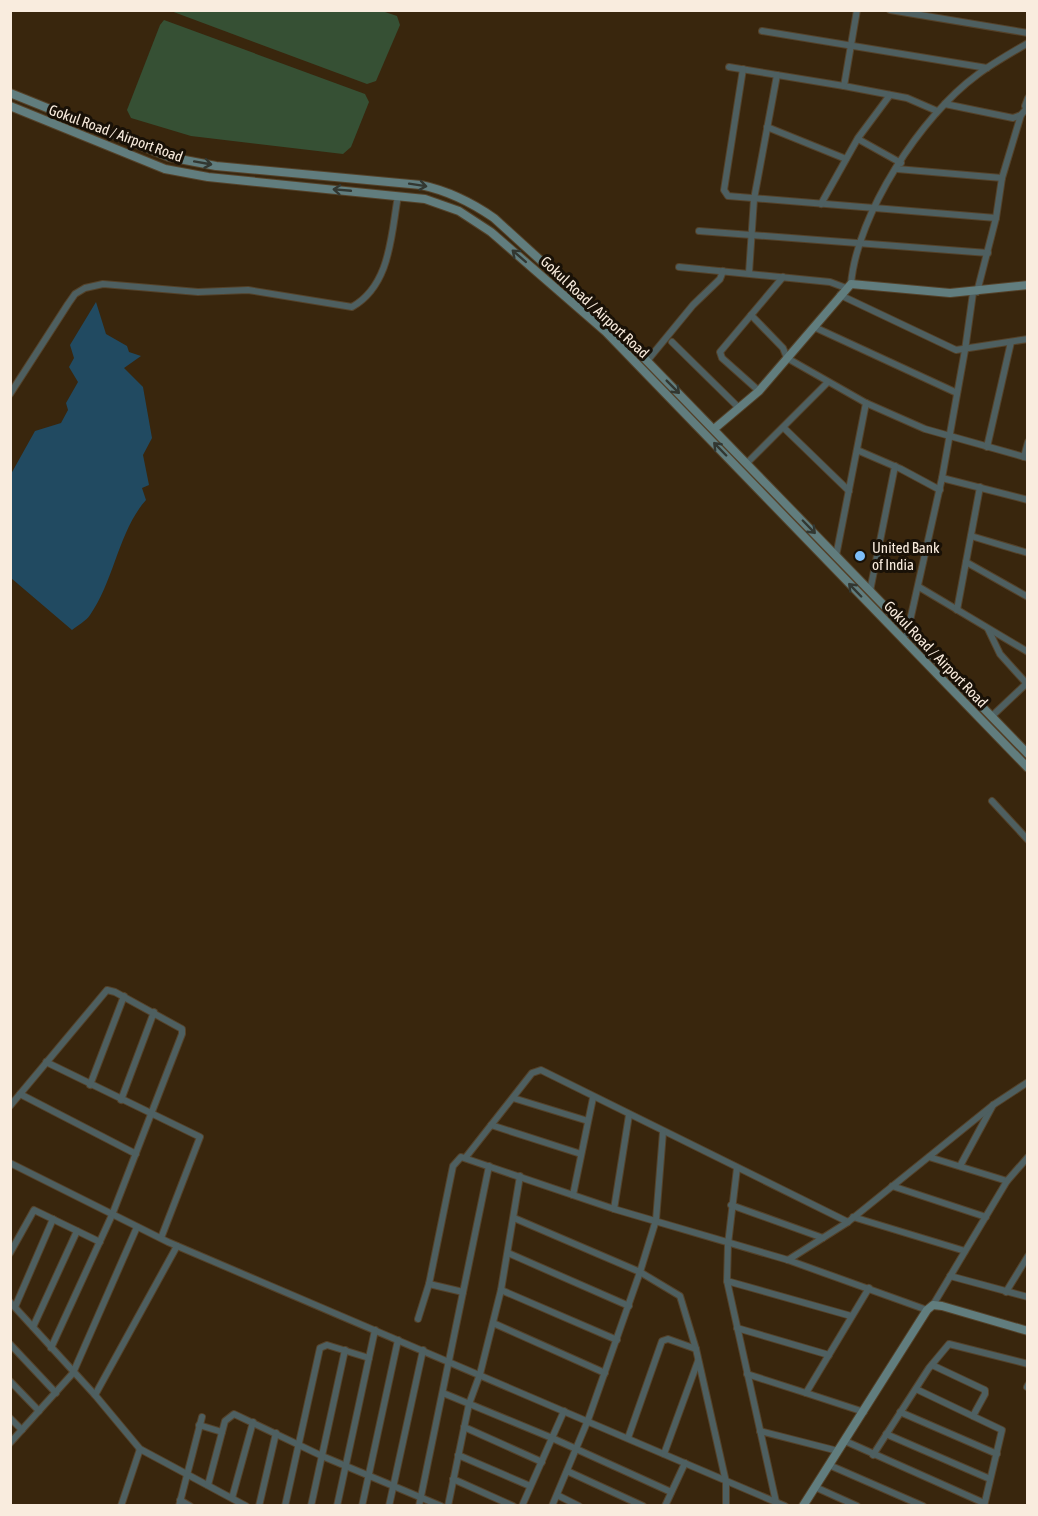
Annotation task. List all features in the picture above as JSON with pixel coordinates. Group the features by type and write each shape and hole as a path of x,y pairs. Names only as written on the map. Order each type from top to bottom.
{"main road":[{"path":"10,93 169,157 216,166 421,185 465,199 476,205 520,242 647,361 1028,754"},
{"name":"Gokul Road / Airport Road","path":"10,106 76,135 165,169 208,177 425,199 459,211 470,218 491,232 606,332 1028,768"},
{"path":"459,211 465,199"},
{"path":"470,218 476,205"},
{"path":"714,429 759,391 846,289 950,294 975,293 1028,285"},
{"path":"803,1506 930,1308 1028,1331"}],"street":[{"path":"844,86 857,10"},
{"path":"890,10 1028,33"},
{"path":"762,31 988,68"},
{"path":"846,289 874,208 899,166 937,111 988,68 1028,43"},
{"path":"729,66 890,95 916,101 937,111"},
{"path":"743,69 724,190 729,196 996,218"},
{"path":"749,273 754,199 777,75"},
{"path":"821,204 858,139 890,95"},
{"path":"902,639 909,632 940,490 975,293 988,253 1002,178 1021,115 1027,108 1028,98"},
{"path":"945,104 1013,118 1021,115"},
{"path":"767,127 846,159"},
{"path":"858,139 899,166 1002,178"},
{"path":"10,394 75,294 85,288 103,284 198,292 248,290 352,307 364,297 386,264 398,196"},
{"path":"699,231 752,233 988,253"},
{"path":"679,267 830,282 950,348 965,350 1028,339"},
{"path":"647,361 693,305 720,279 723,271"},
{"path":"759,391 720,355 721,349 783,277"},
{"path":"751,315 783,348 787,358 827,383 866,403 925,429 1026,458 1028,442"},
{"path":"814,327 957,393"},
{"path":"672,342 739,408"},
{"path":"987,447 1011,342"},
{"path":"747,463 827,383"},
{"path":"836,556 866,403"},
{"path":"784,428 849,491"},
{"path":"857,450 895,466 940,490"},
{"path":"870,591 895,466"},
{"path":"942,478 1028,500"},
{"path":"957,610 980,487"},
{"path":"971,536 1028,553"},
{"path":"966,562 1028,597"},
{"path":"919,587 1028,652"},
{"path":"988,628 1000,654 1027,684 991,717"},
{"path":"992,801 1028,840"},
{"path":"10,1106 107,990 124,996 179,1026 183,1031 112,1215 51,1348"},
{"path":"90,1085 124,996"},
{"path":"121,1101 153,1012"},
{"path":"46,1062 121,1101 200,1137 161,1238"},
{"path":"466,1157 537,1070 737,1168 851,1219 965,1251"},
{"path":"788,1260 851,1219 993,1105 1028,1082"},
{"path":"20,1094 136,1154"},
{"path":"513,1098 588,1121"},
{"path":"573,1195 593,1098"},
{"path":"960,1166 993,1105"},
{"path":"614,1209 629,1115"},
{"path":"491,1125 580,1154"},
{"path":"552,1506 588,1420 629,1306 656,1220 663,1132"},
{"path":"418,1319 429,1284 453,1166 457,1158 466,1157 614,1209 788,1260 930,1308 1007,1181 1028,1156"},
{"path":"929,1157 1007,1181"},
{"path":"10,1163 177,1246 588,1420 784,1506"},
{"path":"419,1506 489,1166"},
{"path":"737,1168 731,1205 727,1281 776,1502"},
{"path":"448,1506 469,1404 494,1323 520,1176"},
{"path":"892,1186 986,1217"},
{"path":"731,1205 822,1238"},
{"path":"10,1253 32,1211 37,1211 100,1242"},
{"path":"514,1218 640,1272 680,1296 696,1349 726,1482 726,1506"},
{"path":"53,1219 13,1305 95,1395 140,1449 246,1506"},
{"path":"10,1443 73,1373 137,1227"},
{"path":"33,1326 77,1231"},
{"path":"95,1395 177,1246"},
{"path":"508,1253 629,1306"},
{"path":"1006,1292 1028,1256"},
{"path":"950,1276 1028,1297"},
{"path":"727,1281 851,1316"},
{"path":"429,1284 463,1292"},
{"path":"806,1393 869,1288"},
{"path":"501,1290 617,1340"},
{"path":"494,1323 605,1373"},
{"path":"737,1328 829,1355"},
{"path":"337,1506 375,1330"},
{"path":"628,1438 662,1341 668,1339 696,1349"},
{"path":"362,1506 398,1340"},
{"path":"873,1455 900,1412 947,1346 954,1343 1028,1364"},
{"path":"10,1344 56,1393"},
{"path":"285,1506 321,1348 327,1345 369,1358"},
{"path":"311,1506 345,1350"},
{"path":"389,1506 423,1350"},
{"path":"664,1454 698,1360"},
{"path":"932,1365 985,1390 973,1416"},
{"path":"747,1374 864,1412"},
{"path":"10,1381 39,1411"},
{"path":"845,1441 984,1504 1002,1430 916,1389"},
{"path":"443,1394 552,1438 671,1492"},
{"path":"522,1506 564,1411"},
{"path":"900,1412 997,1454"},
{"path":"208,1485 225,1421 234,1414 322,1456 441,1506"},
{"path":"190,1506 179,1503 202,1417"},
{"path":"10,1418 22,1430"},
{"path":"232,1498 253,1422"},
{"path":"199,1425 222,1432"},
{"path":"464,1427 542,1462"},
{"path":"760,1431 838,1451"},
{"path":"259,1506 276,1433"},
{"path":"886,1434 990,1479"},
{"path":"121,1506 140,1449"},
{"path":"458,1455 530,1486"},
{"path":"665,1506 685,1463"},
{"path":"829,1465 923,1506"},
{"path":"567,1471 643,1506"},
{"path":"453,1479 513,1506"},
{"path":"815,1487 857,1506"},
{"path":"557,1495 579,1506"}],"green space":[{"path":"171,11 382,11 397,16 400,25 376,81 367,84"},
{"path":"164,20 365,94 369,102 351,147 343,154 191,136 131,118 127,110"}],"water":[{"path":"96,302 106,334 127,346 129,352 141,356 124,368 143,387 152,438 143,455 149,485 142,488 146,500 129,526 98,602 88,617 72,630 11,578 11,474 35,431 61,423 68,410 66,403 78,382 69,367 74,358 70,345"}],"place":[{"name":"United Bank of India","path":"860,556"}]}
